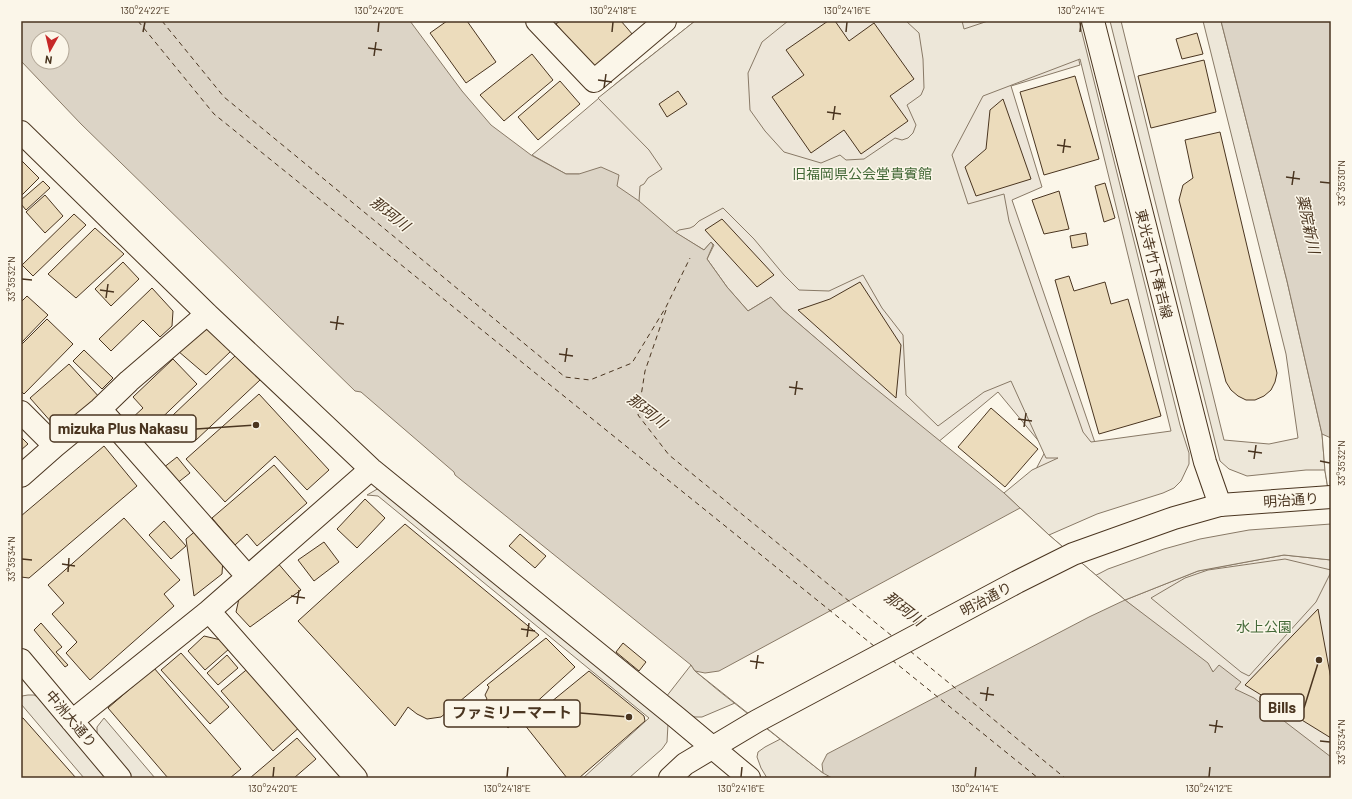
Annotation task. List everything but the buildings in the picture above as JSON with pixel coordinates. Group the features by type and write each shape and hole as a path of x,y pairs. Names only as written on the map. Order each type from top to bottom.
{"street":[{"path":"537,21 594,81 665,21"},
{"name":"東光寺竹下春吉線","path":"1093,21 1205,462 1220,505"},
{"path":"21,132 207,314 371,469 749,778"},
{"path":"21,476 100,409 128,381 207,314"},
{"path":"100,409 248,577"},
{"path":"21,412 55,446"},
{"path":"72,721 209,611 371,469"},
{"name":"明治通り","path":"670,778 685,764 757,721 1073,554 1174,518 1220,505 1330,497"},
{"path":"209,611 356,778"},
{"name":"中洲大通り","path":"23,666 120,778"}],"green space":[{"name":"旧福岡県公会堂貴賓館","path":"695,21 1070,21 1080,65 1011,86 1042,187 1012,200 1103,466 1035,471 1046,450 998,392 937,443 783,310 771,297 748,311 727,287 707,259 714,245 711,242 704,250 579,174 566,174 532,155 619,81"},
{"name":"水上公園","path":"1284,555 1331,560 1331,758 1235,689 1125,600 1198,571"}],"shaded area":[{"name":"旧福岡県公会堂貴賓館","path":"695,21 788,21 762,42 748,73 750,110 765,131 784,152 821,163 840,155 846,160 864,159 895,138 902,140 908,138 913,133 916,125 907,105 921,95 924,88 923,59 919,33 906,21 962,21 964,29 988,21 1079,21 1180,425 1189,453 1189,464 1181,481 1174,488 1163,493 1097,514 1049,535 735,703 702,717 695,717 682,712 666,697 691,665 695,671 1020,508 1004,493 1032,470 1058,458 1046,458 1011,381 984,392 938,426 906,395 903,335 882,308 863,275 829,291 799,290 784,275 754,239 723,208 699,221 690,228 679,230 628,270 640,186 644,184 648,178 662,169 649,150 598,98","holes":["1080,59 1171,431 1091,442 1083,432 1009,221 1004,194 968,204 952,155 983,96"]},
{"path":"1110,21 1121,21 1224,440 1269,444 1298,438 1286,354 1203,21 1221,21 1287,281 1322,434 1328,438 1331,470 1306,470 1247,476 1229,469 1220,461"},
{"path":"379,488 668,724 667,742 662,749 629,778 583,778 649,718 378,496 367,495"},
{"path":"1331,524 1331,560 1284,555 1198,571 1125,600 830,776 817,778 767,778 761,768 757,757 758,752 765,747 1108,569 1164,549 1200,539 1249,530"},
{"path":"1285,559 1331,570 1331,572 1316,602 1249,676 1241,672 1151,598 1185,578 1208,570"},
{"path":"28,695 38,697 107,778 84,778 21,704 22,696"},
{"path":"104,718 155,778 132,778 97,735 97,727"}],"water":[{"name":"那珂川","path":"21,21 410,21 462,91 491,125 531,155 566,174 579,174 601,167 619,175 617,186 639,201 675,232 704,250 711,242 713,245 707,259 727,287 748,311 771,297 783,310 860,376 1004,493 1049,535 1125,600 1208,663 1213,672 1219,665 1241,682 1235,689 1254,698 1331,757 1331,778 832,778 823,773 719,691 695,671 691,665 455,475 454,472 361,392 355,391 81,124 21,61"},
{"name":"薬院新川","path":"1221,21 1331,21 1331,507 1325,471 1322,434 1287,281"}],"pier":[{"path":"1322,434 1331,438 1331,507 1325,471"},
{"path":"1020,508 1125,600 1089,617 827,754 822,764 823,773 695,671 705,673 719,671"}],"ferry route":[{"path":"138,21 214,114 874,646"},
{"path":"162,21 224,97 565,377 590,380 632,363 666,307 690,258"},
{"path":"666,310 645,371 638,415 669,455 892,636"},
{"path":"910,651 1065,778"},
{"path":"892,660 1038,778"}],"place":[{"name":"mizuka Plus Nakasu","path":"256,425"},
{"name":"Bills","path":"1319,660"},
{"name":"ファミリーマート","path":"629,717"}]}
